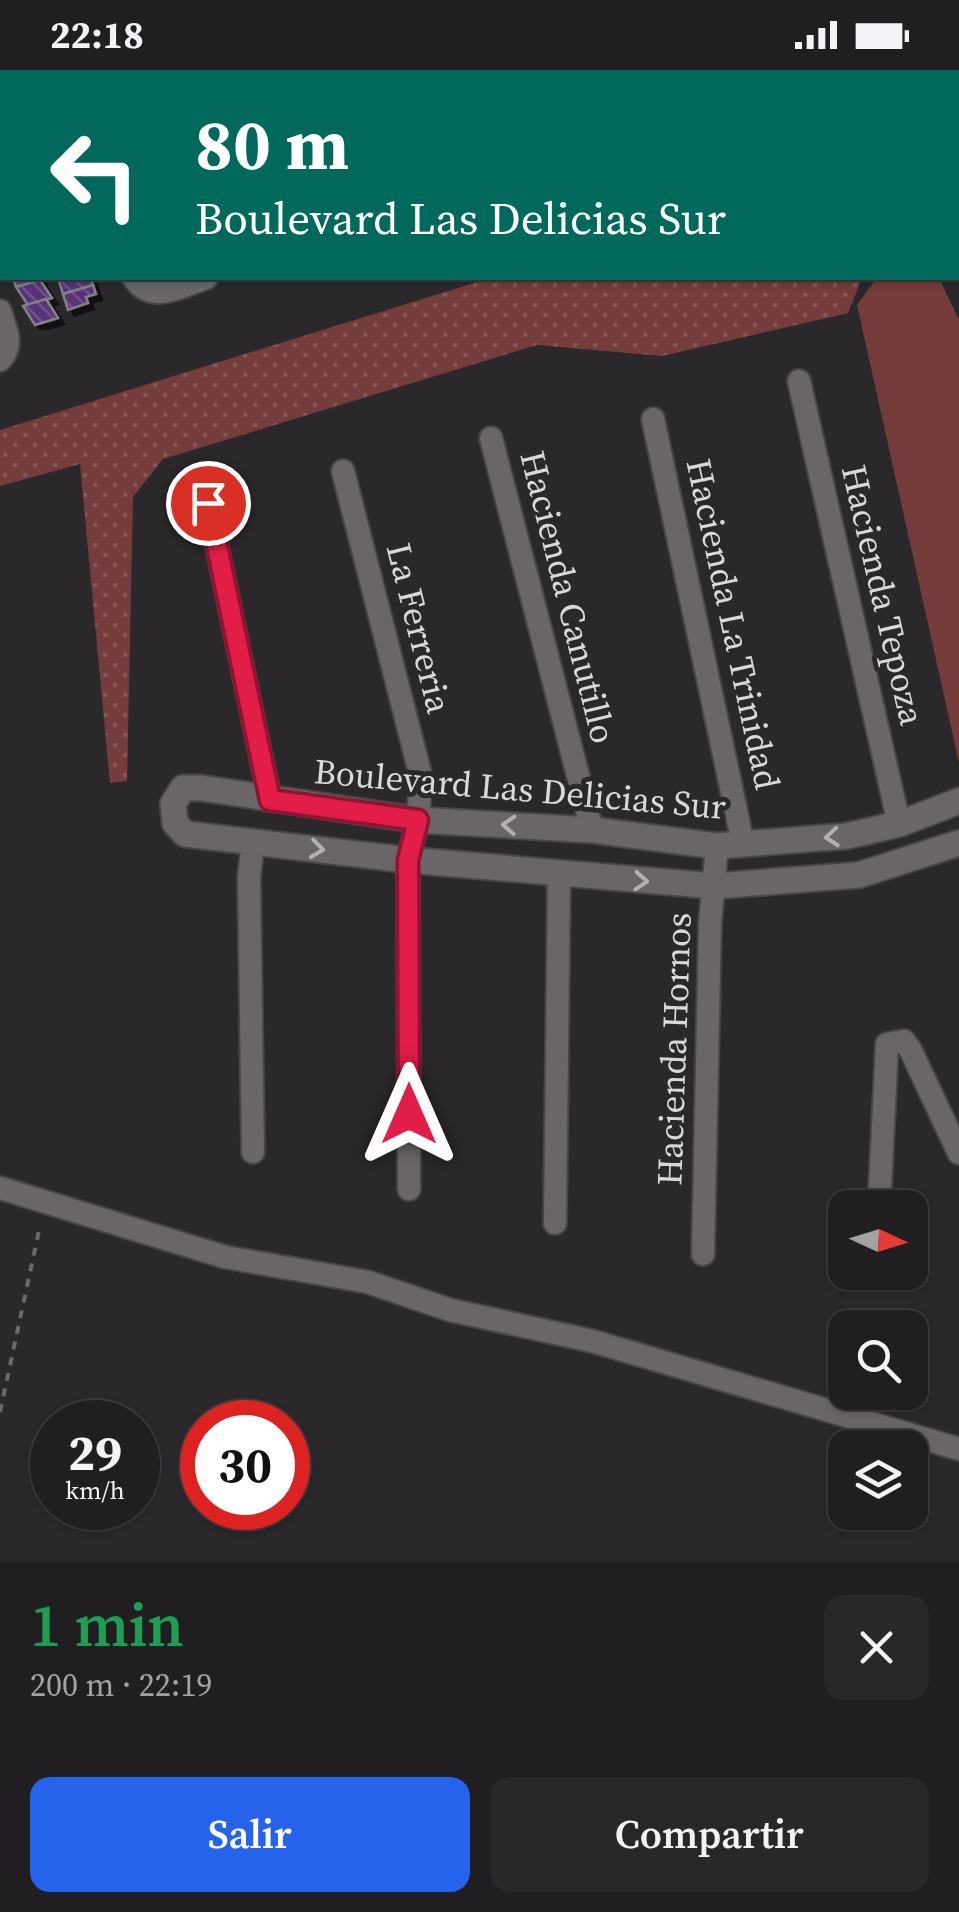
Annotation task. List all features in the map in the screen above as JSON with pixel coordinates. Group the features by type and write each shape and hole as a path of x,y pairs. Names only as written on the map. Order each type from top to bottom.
{"street":[{"path":"136,280 148,291 159,293 200,280"},
{"path":"0,311 9,339 0,360"},
{"name":"Hacienda Tepoza","path":"799,381 899,824"},
{"name":"Hacienda La Trinidad","path":"654,419 743,844"},
{"name":"Hacienda Canutillo","path":"491,438 592,830"},
{"name":"La Ferreria","path":"343,472 421,777 418,820 408,860 409,1189"},
{"path":"208,503 270,800"},
{"name":"Boulevard Las Delicias Sur","path":"959,800 899,824 847,836 717,846 592,830 418,820 184,788 174,804 174,823 185,834 559,875 714,886 858,874 959,843"},
{"path":"253,841 249,877 253,1152"},
{"name":"Hacienda Hornos","path":"703,1254 717,846"},
{"path":"555,1223 559,875"},
{"path":"880,1190 887,1044 904,1040 959,1153"},
{"path":"0,1188 225,1257 368,1282 450,1310 592,1341 959,1449"}],"path":[{"path":"0,1412 45,1202"}],"shaded area":[{"path":"484,280 861,280 848,313 662,356 537,345 163,459 133,497 127,781 110,783 80,464 0,486 0,430"},
{"path":"876,280 940,280 959,320 959,763 857,305"}],"building":[{"path":"14,280 40,280 16,287"},
{"path":"40,280 52,298 28,305 16,287"},
{"path":"59,280 92,280 93,285 63,294"},
{"path":"93,285 96,294 86,297 88,303 68,310 63,294"},
{"path":"46,299 58,318 35,325 23,306"}],"route":[{"path":"208,503 270,800 418,820 408,860 409,1114"}]}
